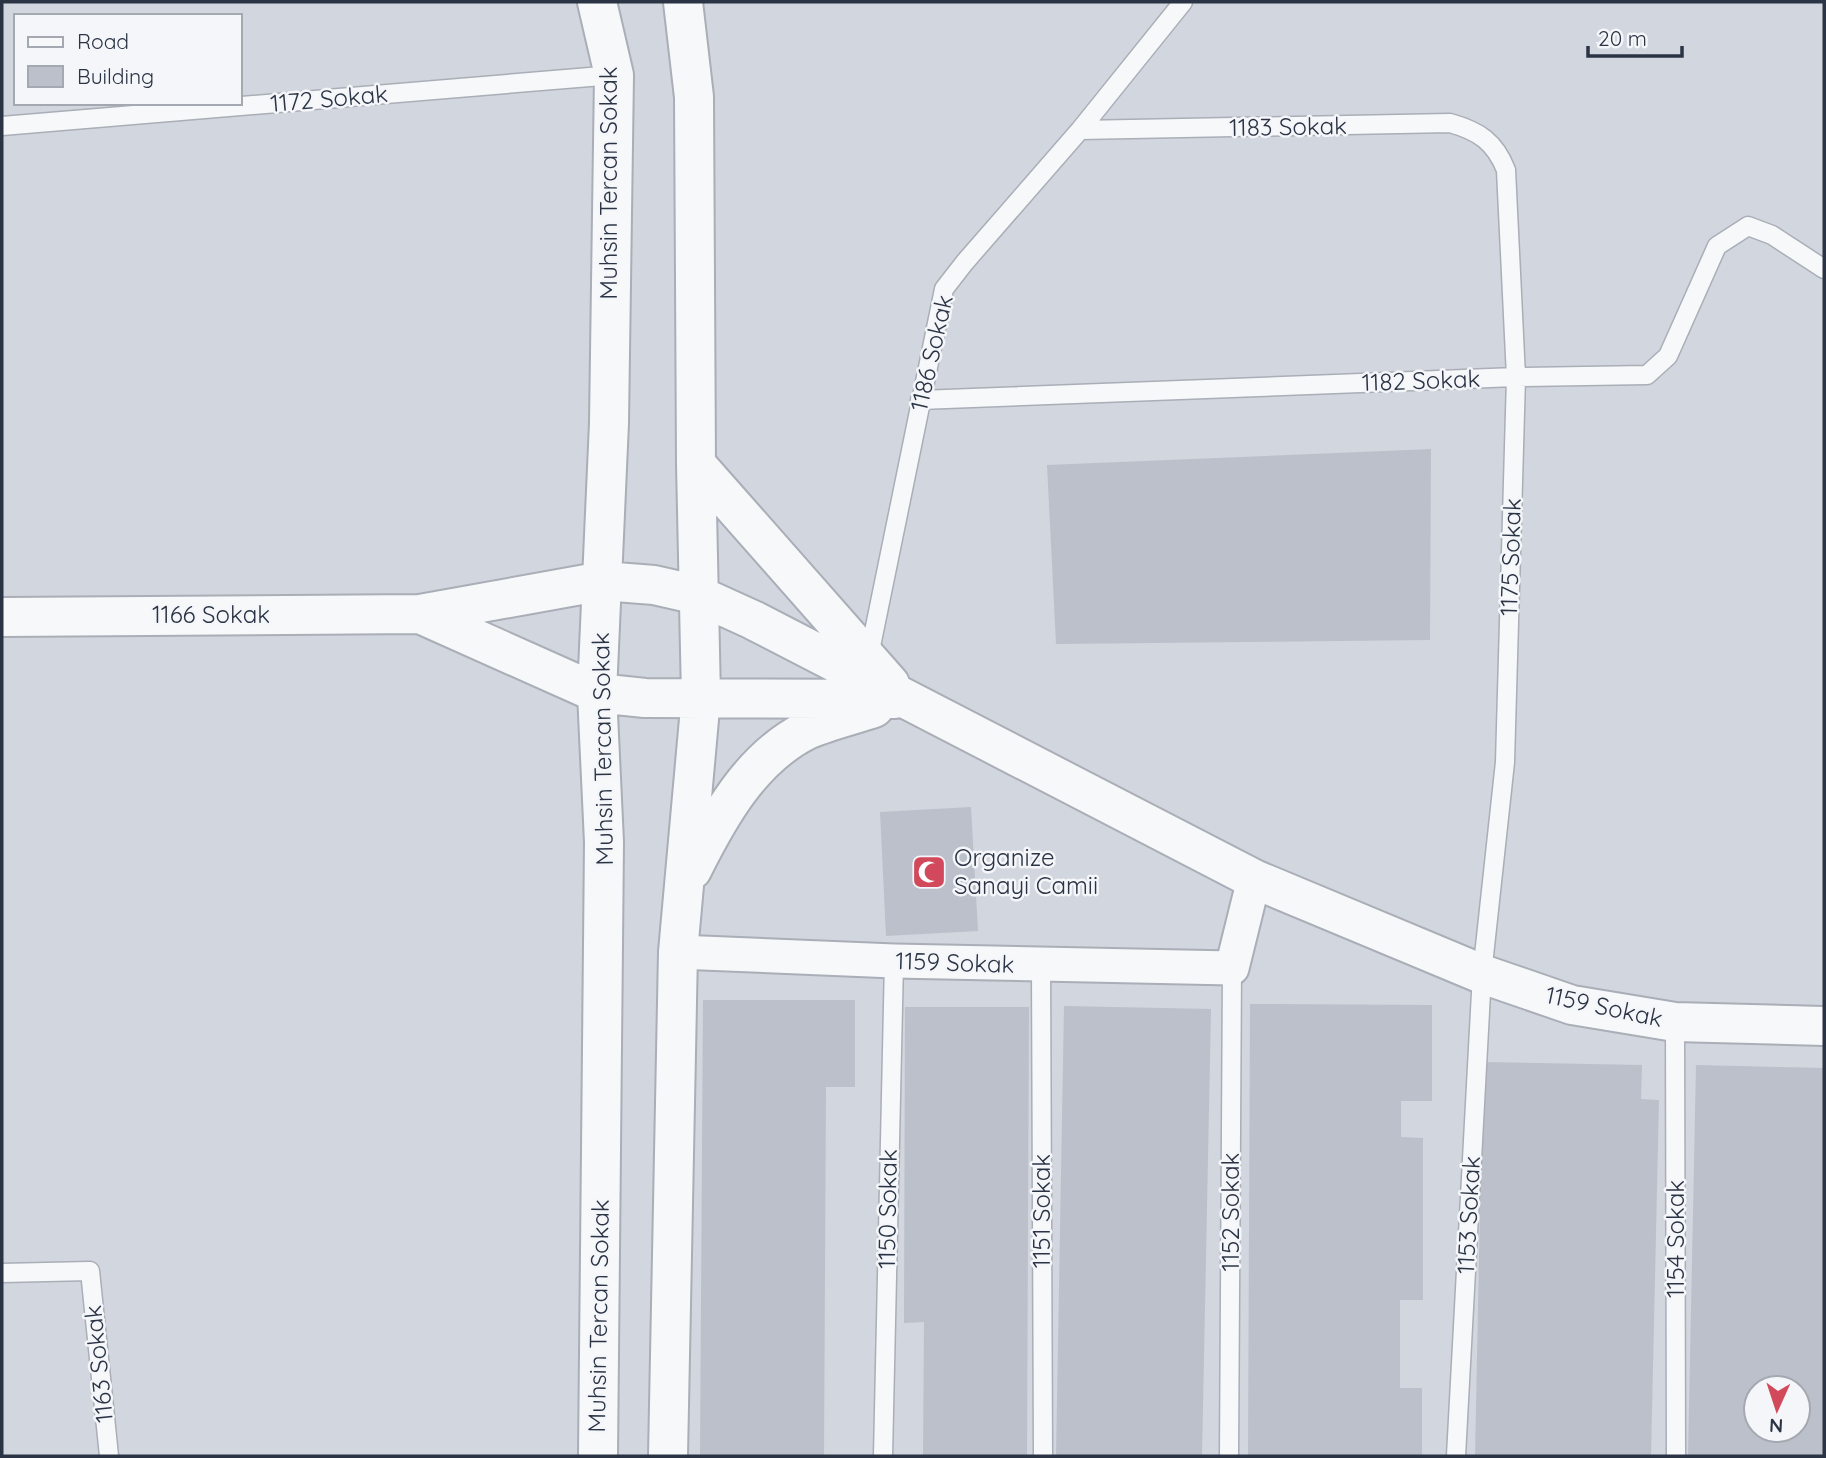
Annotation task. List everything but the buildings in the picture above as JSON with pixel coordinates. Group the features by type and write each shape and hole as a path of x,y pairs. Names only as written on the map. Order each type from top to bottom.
{"street":[{"name":"Muhsin Tercan Sokak","path":"597,2 614,75 609,409 597,693 604,842 598,1456"},
{"path":"668,1456 678,952 702,697 696,464 694,97 684,2"},
{"path":"684,886 708,838 738,792 769,755 807,730 903,699 696,464"},
{"name":"1166 Sokak","path":"2,617 421,614 603,581 654,585 698,595 753,620 903,699"},
{"name":"1166 Sokak","path":"421,614 597,693 645,698 903,699"},
{"name":"1159 Sokak","path":"903,699 1254,879 1482,974 1572,1005 1675,1023 1824,1026"},
{"path":"1232,968 1254,879"},
{"name":"1159 Sokak","path":"678,952 894,961 1232,968"}],"lane":[{"name":"1186 Sokak","path":"868,658 944,289 1080,130 1183,2"},
{"name":"1172 Sokak","path":"2,126 614,75"},
{"name":"1183 Sokak","path":"1080,130 1450,123 1473,131 1492,143"},
{"name":"1175 Sokak","path":"1482,974 1505,762 1516,377 1506,170 1492,143"},
{"name":"1182 Sokak","path":"920,400 1516,377 1647,375 1668,356 1717,246 1748,226 1772,235 1824,269"},
{"name":"1150 Sokak","path":"883,1456 894,961"},
{"name":"1151 Sokak","path":"1041,965 1043,1456"},
{"name":"1152 Sokak","path":"1229,1456 1232,968"},
{"name":"1153 Sokak","path":"1456,1456 1482,974"},
{"name":"1154 Sokak","path":"1675,1023 1676,1456"},
{"name":"1163 Sokak","path":"2,1273 90,1271 109,1456"}],"shaded area":[{"path":"2,2 1824,2 1824,1456 2,1456"}],"place":[{"name":"Organize Sanayi Camii","path":"929,872"}]}
